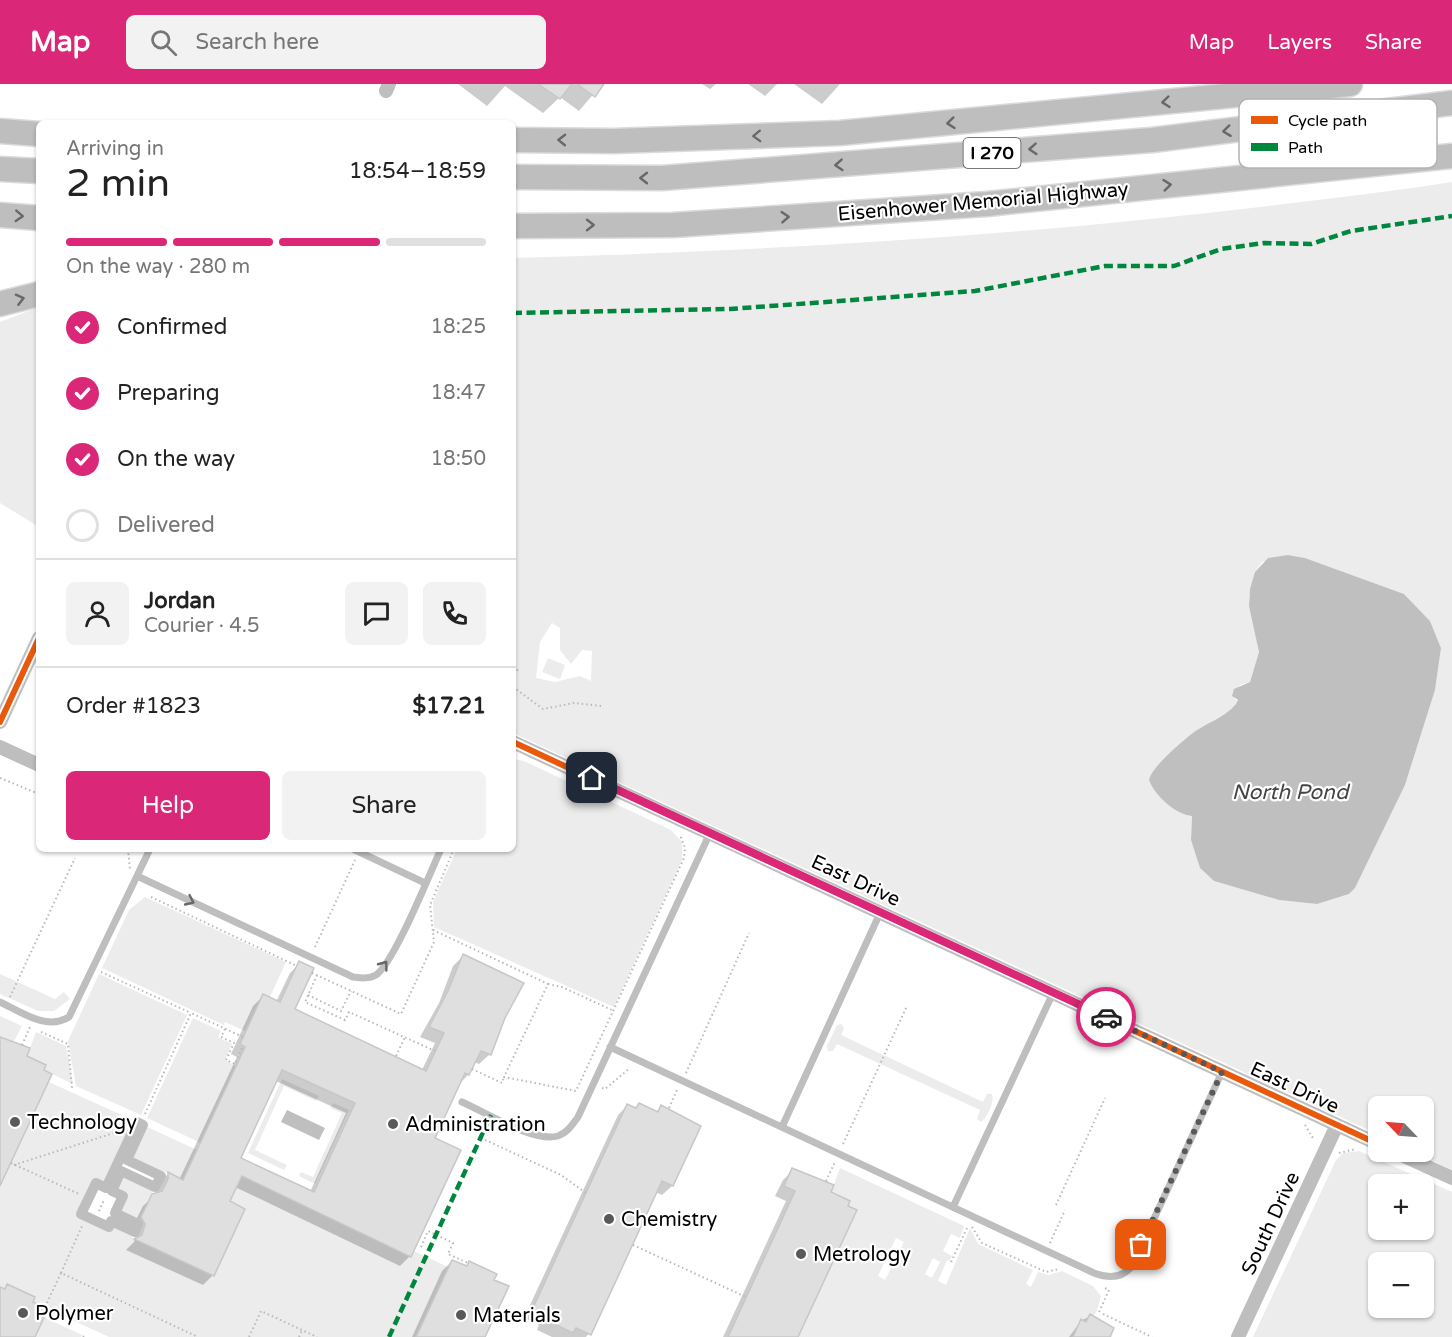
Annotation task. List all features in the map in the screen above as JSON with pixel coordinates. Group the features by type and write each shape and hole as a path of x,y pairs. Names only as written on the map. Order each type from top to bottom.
{"highway":[{"name":"I 270","path":"516,140 615,141 840,133 1350,84"},
{"name":"I 270","path":"1437,105 1452,103"},
{"path":"0,129 36,129"},
{"path":"0,129 36,134"},
{"name":"I 270","path":"519,177 662,178 1140,141 1239,129"},
{"name":"Eisenhower Memorial Highway","path":"1437,158 1452,156"},
{"name":"Eisenhower Memorial Highway","path":"516,226 673,225 987,204 1336,168"},
{"path":"0,169 36,171"},
{"path":"0,215 36,218"},
{"path":"0,304 36,295"}],"street":[{"path":"0,722 36,644"},
{"name":"East Drive","path":"516,743 1368,1139"},
{"path":"0,747 36,764"},
{"path":"137,1122 143,1125 127,1160 161,1176 155,1187 121,1171 112,1191 123,1196 115,1213 138,1224 135,1232 111,1221 108,1227 81,1214 88,1199 96,1183 106,1188 137,1122"},
{"name":"South Drive","path":"1238,1337 1337,1125"},
{"path":"1417,1162 1452,1178"}],"lane":[{"path":"462,1102 534,1135 548,1138 560,1136 578,1117 710,833"},
{"path":"0,1002 44,1022 61,1022 75,1009 149,852"},
{"path":"360,852 425,882"},
{"path":"137,876 353,977 364,979 374,976 383,969 440,852"},
{"path":"782,1127 880,913"},
{"path":"953,1207 1053,993"},
{"path":"610,1047 1047,1251 1100,1275 1113,1276 1129,1270 1222,1072"}],"path":[{"path":"516,689 543,709 574,703 601,706"},
{"path":"0,778 36,793"},
{"path":"504,1077 576,1092 684,858 684,844 675,830"},
{"path":"128,852 130,870"},
{"path":"312,973 401,1014 433,946 430,905 453,852"},
{"path":"10,998 75,858"},
{"path":"315,947 356,858"},
{"path":"151,897 297,966"},
{"path":"433,930 548,984 562,987 614,1011"},
{"path":"685,1074 749,933"},
{"path":"94,968 243,1037"},
{"path":"317,975 304,1002 345,1020 349,1012 435,1052"},
{"path":"472,1069 502,1083 548,984"},
{"path":"308,995 341,1011 351,991"},
{"path":"842,1147 907,1006"},
{"path":"143,1117 191,1013"},
{"path":"21,1023 68,1044 72,1088"},
{"path":"22,1045 30,1027"},
{"path":"225,1029 221,1037 234,1043 226,1060 235,1064 243,1046"},
{"path":"396,1056 405,1037"},
{"path":"600,1086 605,1089 629,1067 639,1072"},
{"path":"668,1085 678,1089 669,1108"},
{"path":"1056,1205 1105,1098"},
{"path":"102,1205 13,1164 135,1127"},
{"path":"481,1138 561,1175 586,1193"},
{"path":"1336,1156 1346,1150 1360,1149"},
{"path":"826,1181 836,1160"},
{"path":"1047,1251 1065,1210"},
{"path":"951,1262 969,1224 979,1240 986,1245 1046,1272 1066,1270"},
{"path":"421,1247 428,1231 453,1243 448,1254 468,1263"},
{"path":"633,1245 746,1297"},
{"path":"45,1307 61,1273 198,1337"},
{"path":"1099,1312 1109,1290 1100,1286"},
{"path":"249,1337 261,1311 317,1337"},
{"path":"1103,1314 1152,1337"},
{"path":"299,1337 302,1330"}],"shaded area":[{"path":"1452,182 1452,1170 1434,1161 1434,1096 1368,1096 1368,1130 516,734 516,258 892,241 1081,226 1269,206","holes":["1288,555 1305,558 1404,594 1430,621 1441,648 1435,690 1405,785 1355,888 1349,894 1317,904 1279,900 1214,881 1200,868 1191,840 1192,816 1179,812 1166,803 1149,780 1161,762 1180,743 1227,712 1238,702 1234,698 1240,685 1250,682 1259,652 1249,597 1255,572 1262,562","552,623 560,628 560,650 571,664 582,650 592,651 591,681 580,676 555,682 536,678 540,642"]},
{"path":"36,308 36,525 0,503 0,322"},
{"path":"548,658 565,665 560,679 542,672"},
{"path":"516,760 524,761 671,830 682,842 682,860 614,1007 434,927 433,902 456,852 516,852"},
{"path":"145,897 286,962 270,997 263,995 245,1031 225,1022 224,1025 102,968 129,910"},
{"path":"0,974 55,999 64,992 70,999 54,1011 38,1011 0,994"},
{"path":"99,974 187,1015 141,1115 76,1086 68,1041"},
{"path":"0,1016 22,1026 13,1043 0,1037"},
{"path":"193,1018 221,1031 218,1037 232,1044 225,1060 236,1066 201,1143 147,1118"},
{"path":"841,1024 844,1028 841,1035 983,1102 987,1094 992,1094 988,1113 981,1122 977,1119 980,1110 837,1044 833,1051 828,1051 827,1046 837,1025"},
{"path":"36,1032 66,1046 73,1084 44,1070 46,1065 27,1056"},
{"path":"282,1079 319,1096 316,1101 284,1086 255,1150 287,1165 284,1170 248,1153"},
{"path":"49,1082 137,1122 106,1188 96,1184 81,1214 135,1232 132,1238 214,1276 245,1209 230,1201 242,1176 411,1257 414,1251 448,1267 416,1337 109,1337 33,1302 35,1297 8,1284 5,1289 0,1287 0,1186"},
{"path":"333,1103 349,1110 315,1184 299,1176 301,1172 313,1177 342,1113 330,1108"},
{"path":"143,1125 197,1150 183,1180 163,1171 161,1176 127,1160"},
{"path":"1359,1151 1368,1155 1368,1162 1384,1162 1411,1174 1368,1174 1368,1240 1434,1240 1434,1184 1452,1192 1452,1337 1253,1337 1336,1160 1343,1153"},
{"path":"840,1168 964,1226 960,1238 951,1234 943,1251 952,1256 949,1261 947,1260 938,1281 946,1285 970,1228 978,1244 1033,1270 1026,1284 1031,1287 1038,1272 1049,1275 1062,1271 1093,1286 1101,1296 1097,1311 1093,1316 1090,1314 1086,1322 1081,1320 1073,1337 798,1337 850,1202 831,1192","holes":["896,1238 904,1242 885,1280 878,1276","933,1258 940,1262 932,1278 925,1274"]},
{"path":"121,1171 155,1187 138,1224 115,1213 123,1196 112,1191"},
{"path":"44,1317 82,1335 81,1337 35,1337"}],"water":[{"name":"North Pond","path":"1288,555 1305,558 1404,594 1430,621 1441,648 1435,690 1405,785 1355,888 1349,894 1317,904 1279,900 1214,881 1200,868 1191,840 1192,816 1179,812 1166,803 1149,780 1160,763 1180,744 1231,709 1238,700 1232,696 1234,689 1250,682 1259,652 1249,606 1250,589 1255,572 1268,558"},
{"path":"287,1110 325,1128 319,1140 281,1122"}],"building":[{"path":"538,84 572,84 560,99"},
{"path":"577,84 604,84 595,97"},
{"name":"Administration","path":"463,954 524,983 505,1018 491,1055 481,1051 469,1075 465,1073 435,1138 461,1150 411,1257 242,1176 230,1201 245,1209 214,1276 134,1239 142,1235 145,1224 141,1217 152,1194 162,1191 168,1179 168,1172 183,1180 245,1047 240,1044 263,994 280,1002 299,961 314,968 295,1009 426,1071 444,1033 429,1027 448,991","holes":["282,1070 355,1103 314,1192 241,1158"]},
{"name":"Technology","path":"0,1037 30,1048 27,1056 46,1065 44,1070 52,1074 0,1186"},
{"name":"Chemistry","path":"639,1103 658,1112 661,1105 701,1126 673,1186 662,1181 591,1335 576,1328 573,1333 546,1320 548,1315 533,1308 627,1104 636,1108"},
{"name":"Metrology","path":"792,1168 834,1185 831,1192 850,1201 848,1206 857,1210 798,1337 728,1337 795,1191 784,1186"},
{"name":"Materials","path":"452,1260 467,1266 469,1261 497,1274 494,1280 509,1286 485,1337 416,1337"},
{"name":"Polymer","path":"7,1284 35,1297 33,1302 48,1309 35,1337 0,1337 0,1287 5,1289"},
{"path":"1090,1314 1114,1328 1110,1337 1073,1337 1081,1319 1086,1322"}],"marked path":[{"path":"516,313 730,309 975,291 1105,266 1174,266 1221,249 1264,243 1311,244 1351,231 1452,216"},
{"path":"389,1337 491,1115"}],"cycle path":[{"path":"0,722 36,644"},
{"path":"516,743 1368,1139"}],"way so far":[{"path":"1106,1017 1222,1072 1141,1245"}],"place":[{"name":"Technology","path":"15,1122"},
{"name":"Administration","path":"393,1124"},
{"name":"Chemistry","path":"609,1219"},
{"name":"Metrology","path":"801,1254"},
{"name":"Polymer","path":"23,1313"},
{"name":"Materials","path":"461,1315"}],"route":[{"path":"592,778 1106,1017"}]}
